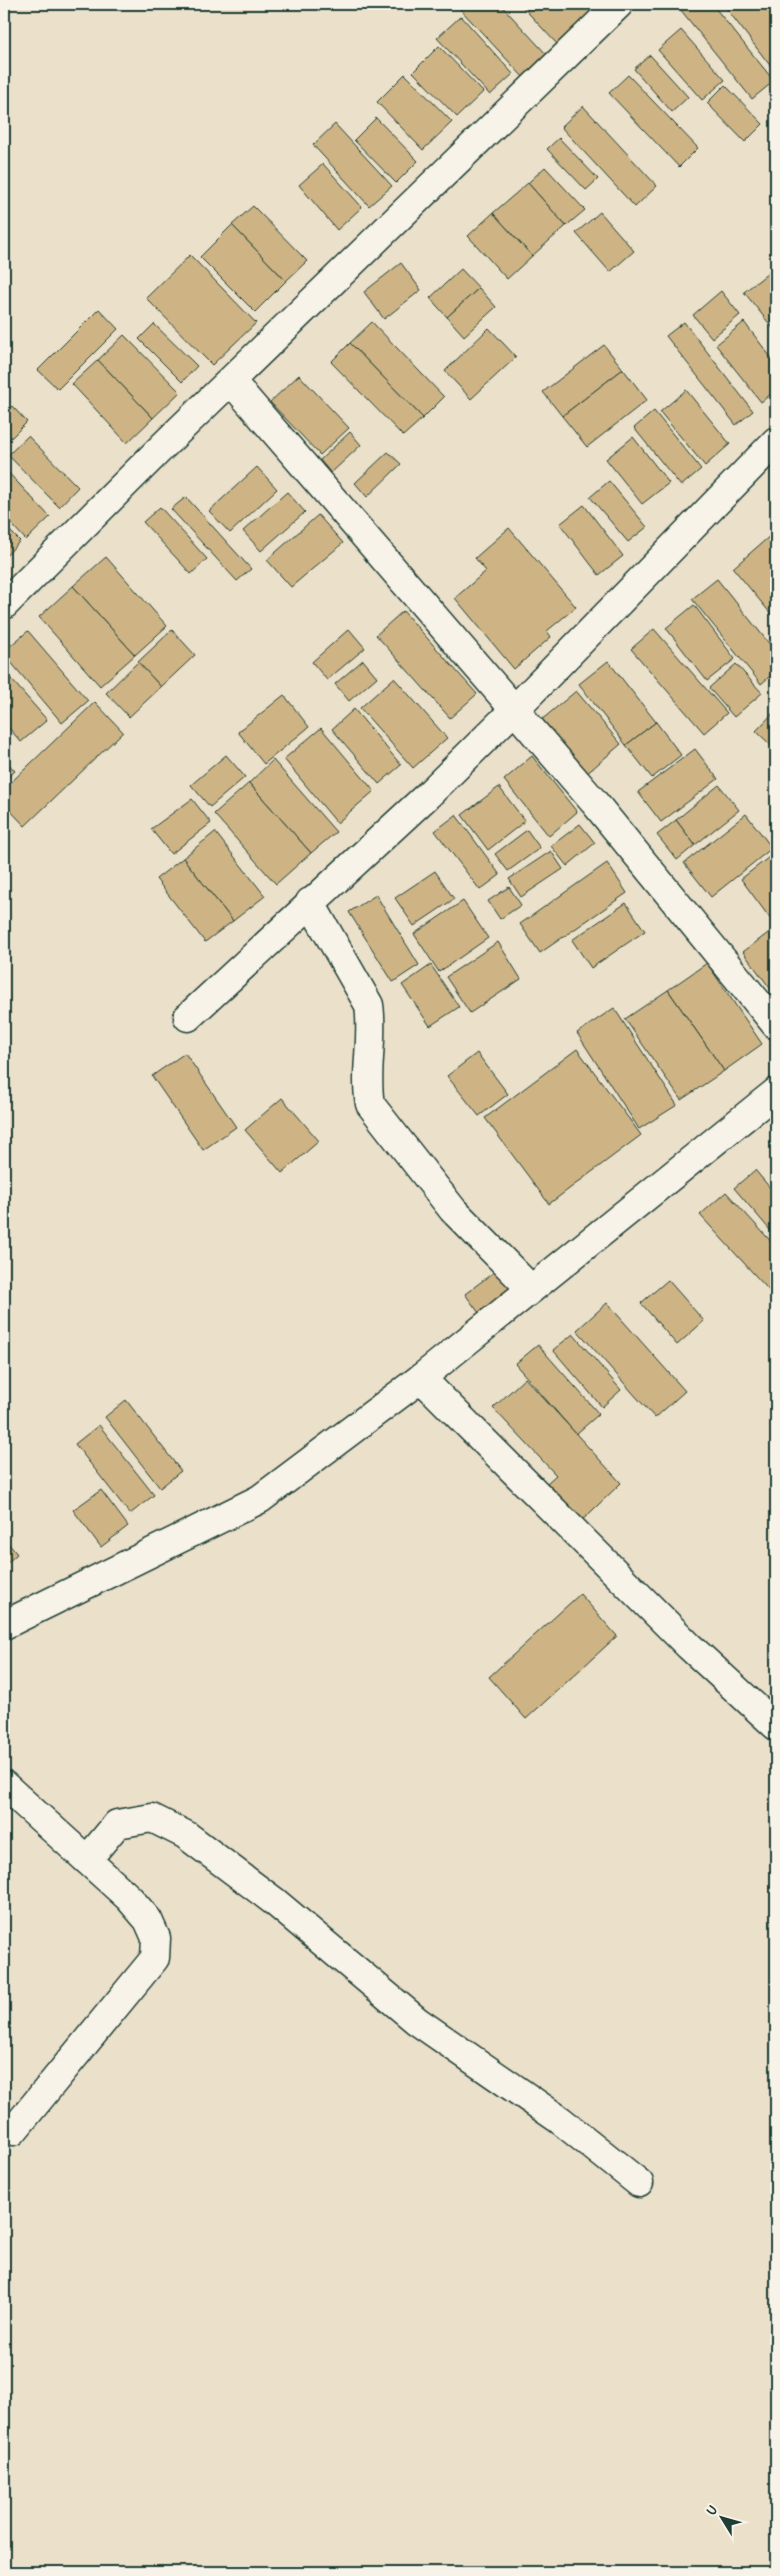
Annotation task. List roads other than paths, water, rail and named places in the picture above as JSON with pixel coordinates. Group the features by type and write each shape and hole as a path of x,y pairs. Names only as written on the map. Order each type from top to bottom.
{"street":[{"path":"4,605 231,381 619,4"},
{"path":"231,381 594,802 776,1025"},
{"path":"188,1017 428,794 514,710 776,441"},
{"path":"310,902 369,1005 372,1023 367,1088 370,1104 453,1210 530,1289"},
{"path":"4,1625 260,1499 421,1378 776,1092"},
{"path":"421,1378 689,1646 776,1726"},
{"path":"4,1785 129,1898 148,1920 156,1938 155,1958 13,2131"},
{"path":"87,1860 117,1824 152,1818 186,1835 275,1902 417,2020 560,2120 639,2183"}]}
